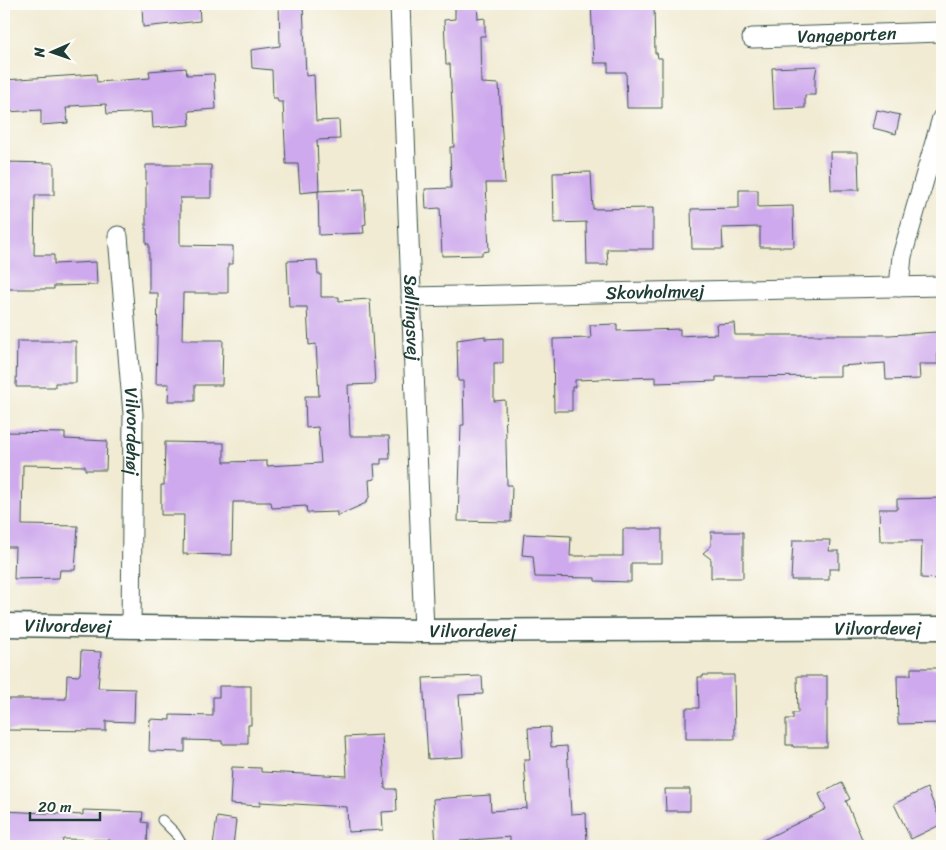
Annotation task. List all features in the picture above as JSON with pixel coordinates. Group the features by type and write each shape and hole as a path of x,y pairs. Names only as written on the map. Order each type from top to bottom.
{"street":[{"name":"Søllingsvej","path":"400,4 424,631"},
{"name":"Vangeporten","path":"752,38 942,32"},
{"path":"899,287 902,256 942,118"},
{"name":"Vilvordehøj","path":"118,236 133,414 131,628"},
{"name":"Skovholmvej","path":"411,297 942,286"},
{"name":"Vilvordevej","path":"4,625 424,631 942,628"}],"lane":[{"path":"162,820 175,833 183,846"}],"building":[{"path":"142,4 199,4 200,21 143,27"},
{"path":"279,4 303,4 306,76 314,75 316,121 339,120 340,139 317,140 319,191 300,193 298,164 286,164 283,102 278,102 277,98 273,98 272,70 252,68 251,50 280,46"},
{"path":"455,4 477,4 478,19 485,18 485,36 480,36 481,83 499,84 505,183 486,183 489,251 482,252 482,255 442,256 440,208 426,209 425,189 451,188 450,147 454,147 450,64 446,64 444,20 455,19"},
{"path":"591,4 654,4 655,53 657,53 658,58 662,58 662,108 627,108 626,72 608,72 608,63 594,63"},
{"path":"817,66 815,95 805,95 805,108 774,109 772,68"},
{"path":"186,68 187,75 214,74 216,109 189,111 190,125 153,128 152,112 107,114 106,104 70,106 70,108 66,108 68,123 41,125 41,110 6,112 4,80 96,74 97,82 150,78 149,71"},
{"path":"877,110 900,115 896,134 873,128"},
{"path":"830,152 858,152 859,190 831,190"},
{"path":"4,162 54,163 54,195 35,195 34,255 54,255 54,264 96,262 97,285 54,286 54,289 4,289"},
{"path":"146,165 211,165 211,198 180,198 180,245 233,246 233,264 228,264 228,293 183,293 182,340 223,340 222,385 195,385 195,401 168,401 169,384 156,384 158,293 149,293 149,244 146,244"},
{"path":"591,172 593,209 653,208 653,249 607,249 608,265 587,265 586,222 554,223 553,173"},
{"path":"364,189 366,224 363,225 364,233 319,235 318,191"},
{"path":"739,190 758,190 758,207 793,206 794,247 760,247 760,227 722,228 723,249 692,249 691,209 739,208"},
{"path":"317,260 318,274 321,274 321,297 339,297 339,301 370,299 375,384 348,385 350,436 389,436 390,459 381,459 381,464 374,464 375,479 369,480 370,495 366,503 337,516 337,512 307,513 306,506 272,508 271,502 233,502 232,555 183,554 184,515 161,515 161,485 164,485 165,442 224,443 224,462 267,461 267,466 321,463 318,427 306,428 305,396 319,396 316,344 309,345 307,307 289,307 287,261"},
{"path":"734,323 735,335 890,335 937,332 938,364 919,364 920,379 886,380 885,363 840,366 840,376 716,377 716,381 656,383 656,377 575,380 575,387 572,387 572,411 554,411 553,339 591,338 590,325 617,324 617,331 680,329 680,336 717,334 716,324"},
{"path":"485,336 485,339 503,338 503,363 494,363 494,401 505,400 507,485 512,485 511,522 458,521 461,425 464,425 463,381 458,381 457,340"},
{"path":"17,341 76,341 76,383 55,383 55,387 16,387"},
{"path":"4,432 65,433 65,439 107,441 106,470 85,470 85,466 23,465 22,525 78,526 75,570 60,570 59,578 14,579 15,547 4,547"},
{"path":"942,498 942,579 921,578 922,541 880,541 879,509 897,509 897,499"},
{"path":"623,529 662,529 662,563 631,563 631,582 595,581 595,578 535,577 533,556 522,555 524,534 571,536 570,556 623,556"},
{"path":"711,532 743,532 743,578 711,578 711,559 703,553 711,546"},
{"path":"793,540 830,540 829,551 839,551 839,569 829,569 829,580 791,580"},
{"path":"81,651 101,652 98,688 135,689 134,722 106,721 106,731 6,730 4,699 66,699 67,675 78,676 80,674"},
{"path":"911,668 942,668 942,723 898,724 897,675 911,675"},
{"path":"703,675 734,675 735,739 686,739 686,708 699,708 698,677 703,677"},
{"path":"482,676 483,694 459,695 463,757 428,759 423,678"},
{"path":"797,676 827,676 827,747 793,747 793,745 786,745 786,719 793,719 793,713 798,713"},
{"path":"219,686 251,686 251,725 248,725 248,744 222,744 222,741 185,740 185,752 149,751 150,719 170,720 170,715 213,716 213,697 219,697"},
{"path":"550,727 551,747 567,746 571,814 586,813 587,846 510,846 510,837 460,841 461,846 436,846 433,799 490,795 491,811 527,808 524,760 530,760 528,728"},
{"path":"382,735 385,789 396,789 397,811 382,812 383,830 348,832 347,807 260,802 260,806 230,804 232,767 261,768 261,772 347,776 345,737"},
{"path":"842,783 850,799 846,801 865,846 751,846 826,809 819,794"},
{"path":"927,788 942,824 911,839 894,804"},
{"path":"665,789 690,789 690,811 666,811"},
{"path":"83,810 143,812 142,822 148,823 147,846 115,846 110,845 110,840 63,839 62,846 4,844 4,811 83,815"},
{"path":"217,817 236,820 233,846 213,846"}]}
